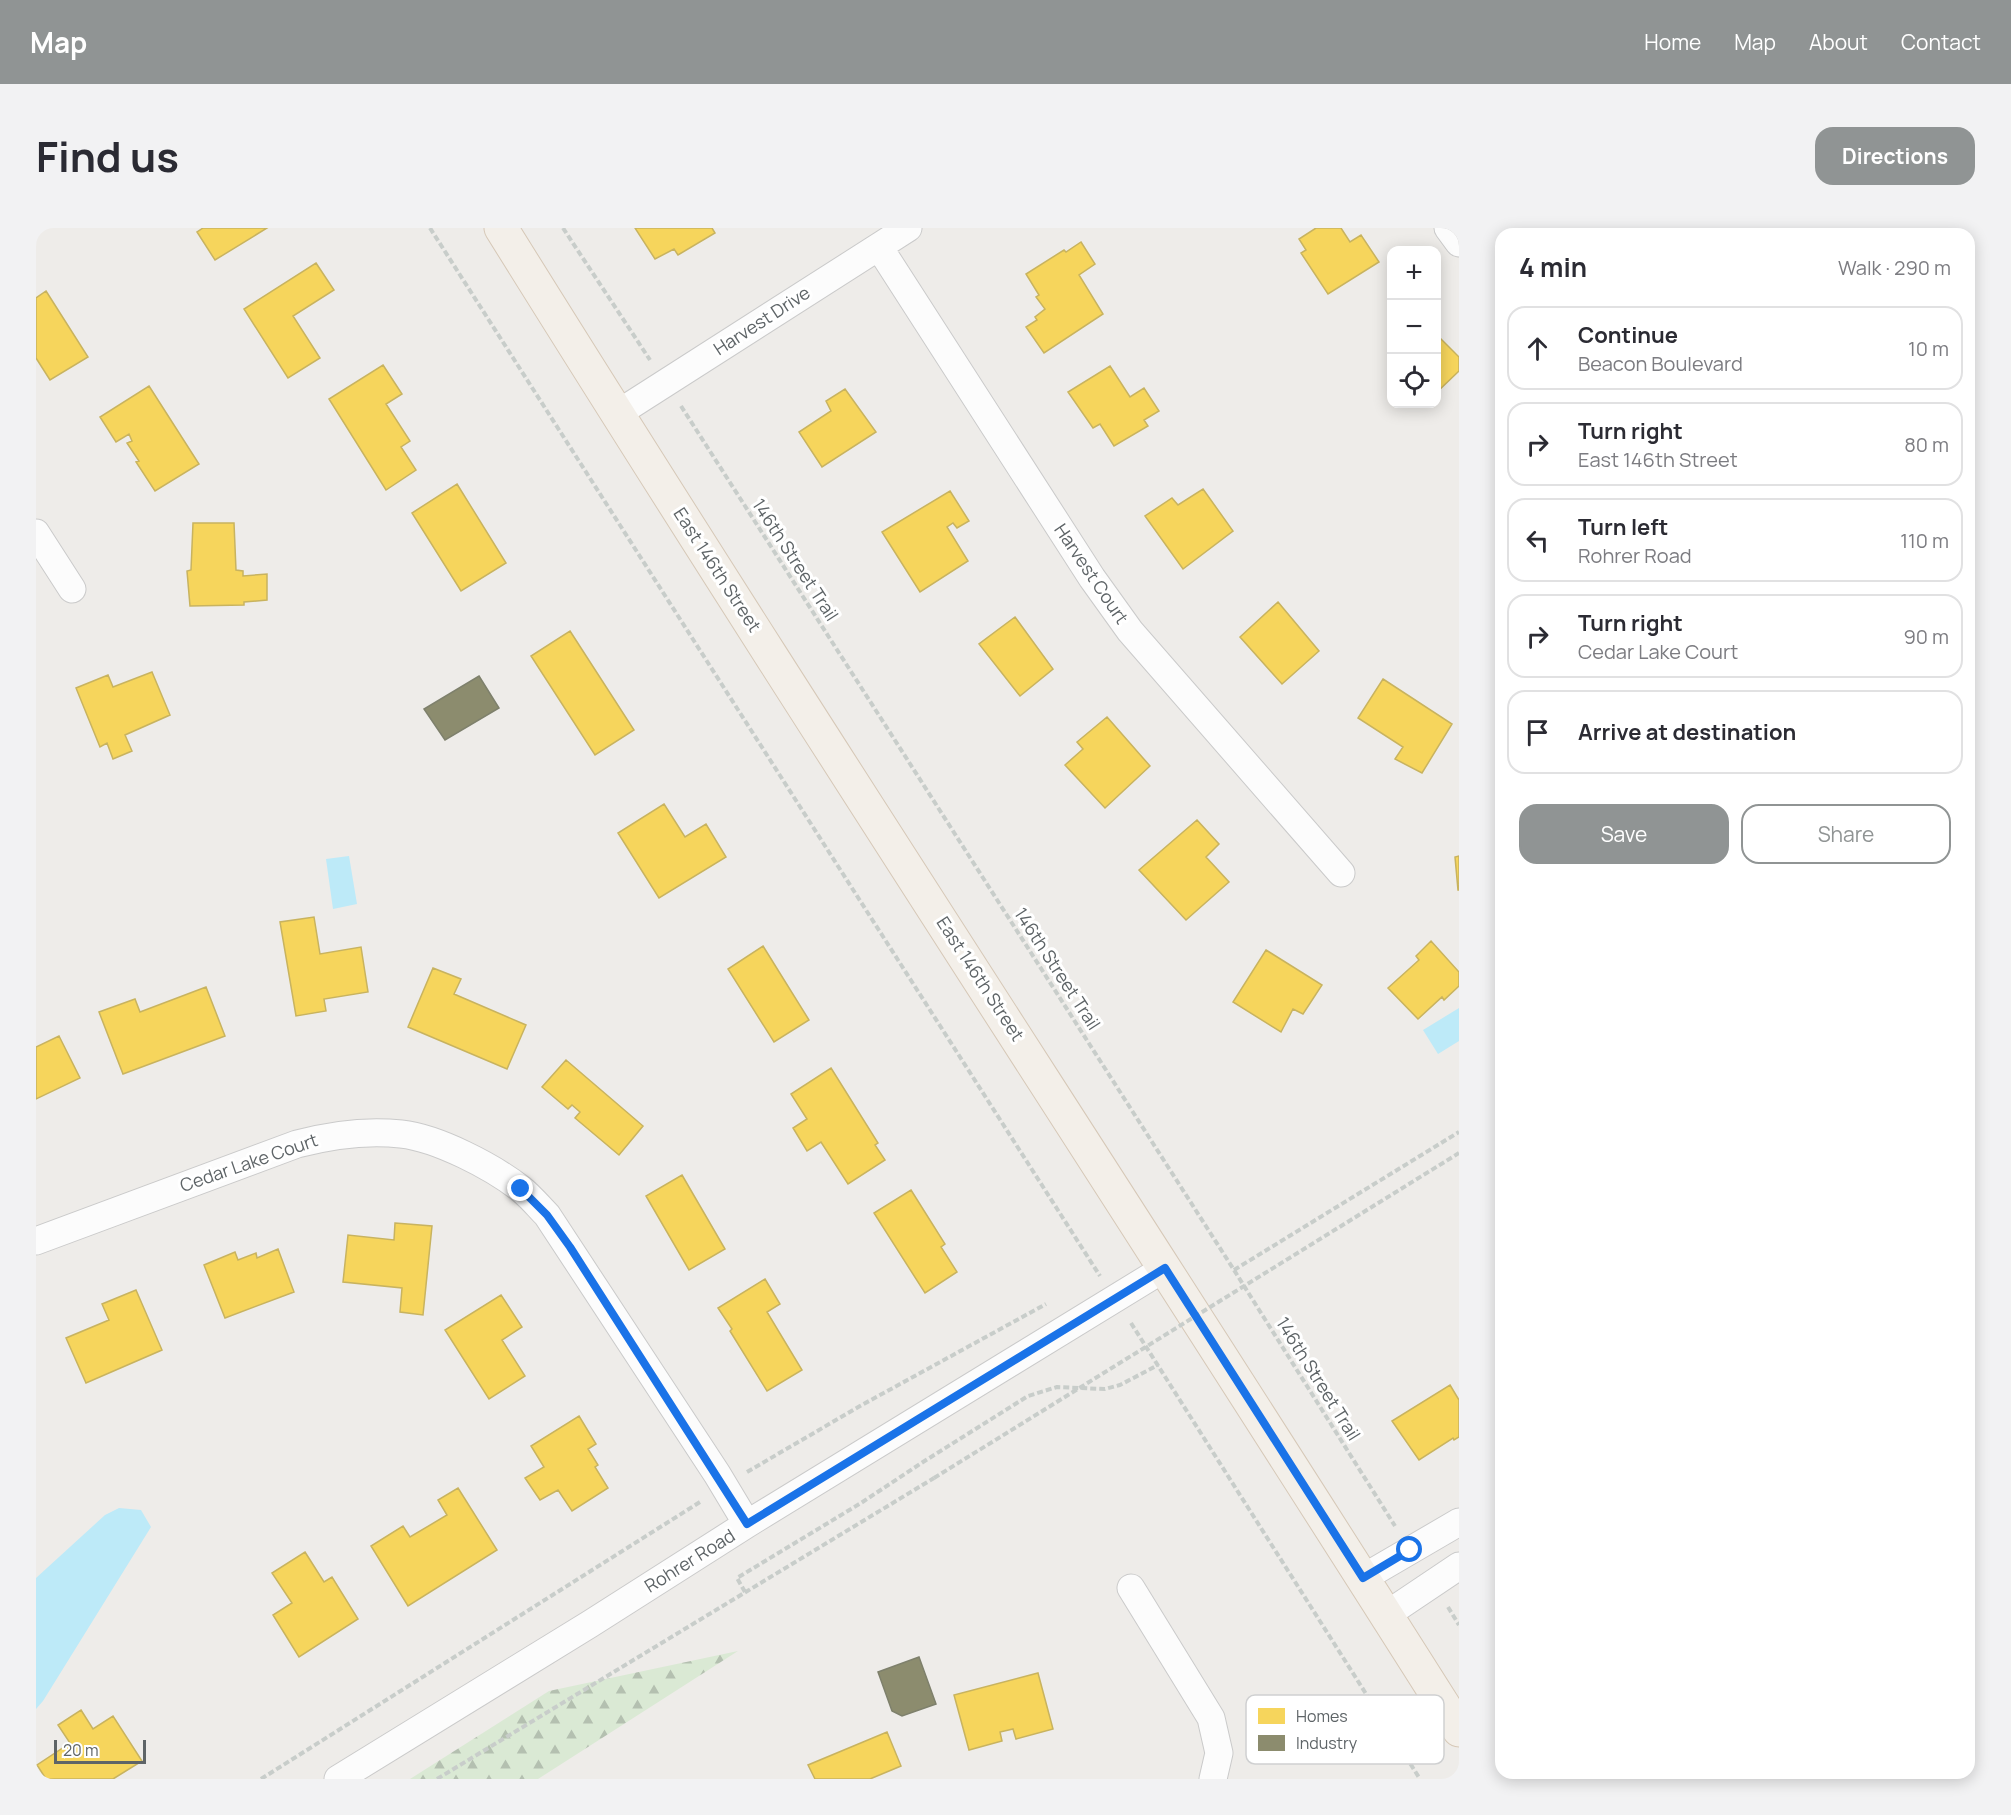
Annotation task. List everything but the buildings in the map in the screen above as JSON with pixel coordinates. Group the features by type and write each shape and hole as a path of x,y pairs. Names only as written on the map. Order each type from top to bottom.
{"main road":[{"name":"East 146th Street","path":"501,228 616,414 1437,1695"},
{"name":"East 146th Street","path":"1444,1706 1459,1730"}],"street":[{"name":"Harvest Drive","path":"616,414 908,228"},
{"path":"1448,228 1459,243"},
{"name":"Harvest Court","path":"879,247 1092,578 1130,631 1341,873"},
{"path":"36,533 72,588"},
{"name":"Cedar Lake Court","path":"36,1241 297,1144 335,1134 403,1134 443,1145 482,1164 521,1189 547,1215 747,1524"},
{"name":"Rohrer Road","path":"338,1779 747,1524 1165,1268"},
{"path":"1363,1578 1459,1522"},
{"path":"1386,1615 1459,1566"},
{"path":"1131,1588 1211,1718 1219,1753 1213,1779"}],"path":[{"path":"430,228 1099,1274 1089,1280"},
{"path":"563,228 633,335"},
{"name":"146th Street Trail","path":"697,429 1234,1270 1394,1525"},
{"path":"1234,1270 1459,1132"},
{"path":"437,1779 934,1478 1459,1153"},
{"path":"261,1779 724,1486 860,1406 1047,1303"},
{"path":"1132,1326 1367,1695"},
{"path":"744,1592 736,1578 861,1503 1028,1396 1057,1386 1105,1389 1120,1385 1158,1365"},
{"path":"1452,1614 1459,1625"},
{"path":"1411,1764 1420,1779"}],"green space":[{"path":"738,1651 538,1779 410,1779 549,1691"}],"water":[{"path":"349,856 357,904 333,909 326,859"},
{"path":"1459,1008 1459,1041 1438,1054 1423,1030"},
{"path":"119,1508 141,1510 151,1527 36,1709 36,1578 105,1515"}],"route":[{"path":"521,1189 547,1215 570,1247 747,1524 1165,1268 1363,1578 1410,1550"}]}
